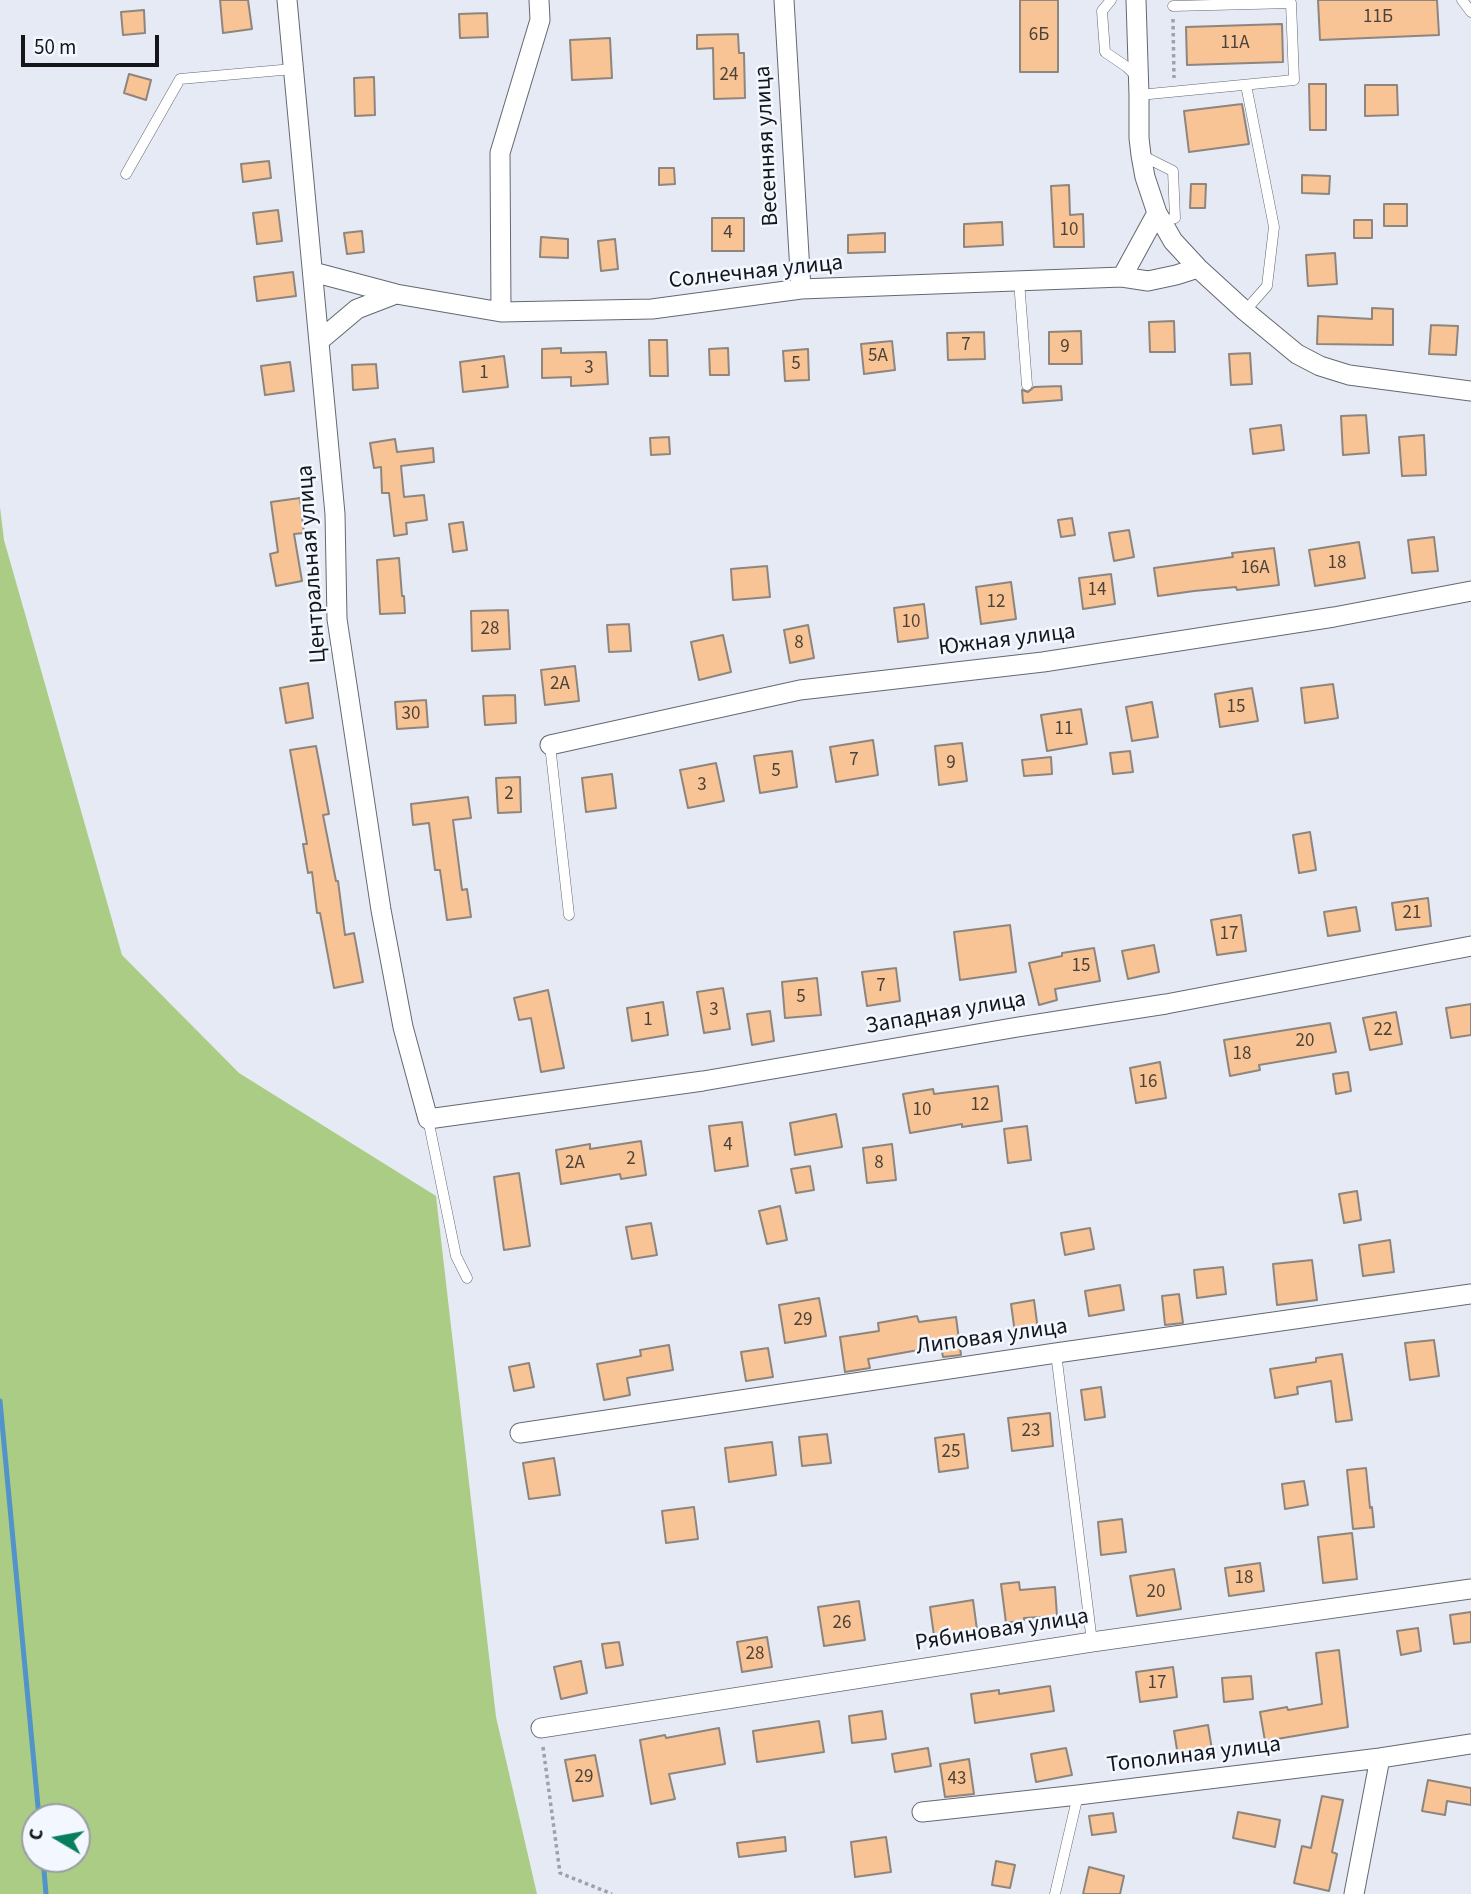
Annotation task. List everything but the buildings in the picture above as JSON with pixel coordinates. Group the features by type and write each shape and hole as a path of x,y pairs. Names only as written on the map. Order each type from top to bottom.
{"street":[{"name":"Центральная улица","path":"287,0 335,514 337,619 381,910 403,1027 428,1119"},
{"path":"501,312 500,153 540,20 539,0"},
{"name":"Весенняя улица","path":"784,0 801,289"},
{"path":"1136,0 1139,138 1145,177 1159,218 1173,241 1198,268 1245,310 1297,354 1320,366 1349,374 1471,391"},
{"path":"1122,277 1159,218"},
{"name":"Солнечная улица","path":"313,272 396,294 501,312 652,309 801,289 1122,277 1149,281 1198,268"},
{"path":"319,341 357,309 396,294"},
{"name":"Южная улица","path":"550,745 800,690 1043,662 1334,617 1471,591"},
{"name":"Западная улица","path":"428,1119 703,1081 1166,1004 1471,946"},
{"name":"Липовая улица","path":"520,1433 1471,1294"},
{"name":"Рябиновая улица","path":"541,1728 1092,1642 1471,1589"},
{"name":"Тополиная улица","path":"922,1812 1380,1758 1471,1744"},
{"path":"1354,1894 1380,1758"}],"lane":[{"path":"1111,0 1101,11 1105,52 1127,68 1138,87 1175,90 1294,80 1292,3 1173,6"},
{"path":"1462,0 1471,12"},
{"path":"126,174 180,79 293,69"},
{"path":"1245,310 1267,286 1273,227 1246,85"},
{"path":"1142,155 1173,171 1175,218 1159,218"},
{"path":"1019,281 1027,384"},
{"path":"550,745 569,915"},
{"path":"428,1119 456,1256 467,1278"},
{"path":"1056,1353 1092,1642"},
{"path":"1055,1894 1078,1795"}],"path":[{"path":"1173,6 1175,90"},
{"path":"541,1728 560,1873 611,1894"}],"green space":[{"path":"0,507 4,540 122,955 239,1073 436,1196 496,1717 537,1894 0,1894"}],"waterway":[{"path":"0,1401 38,1803"},
{"path":"44,1873 46,1894"}]}
